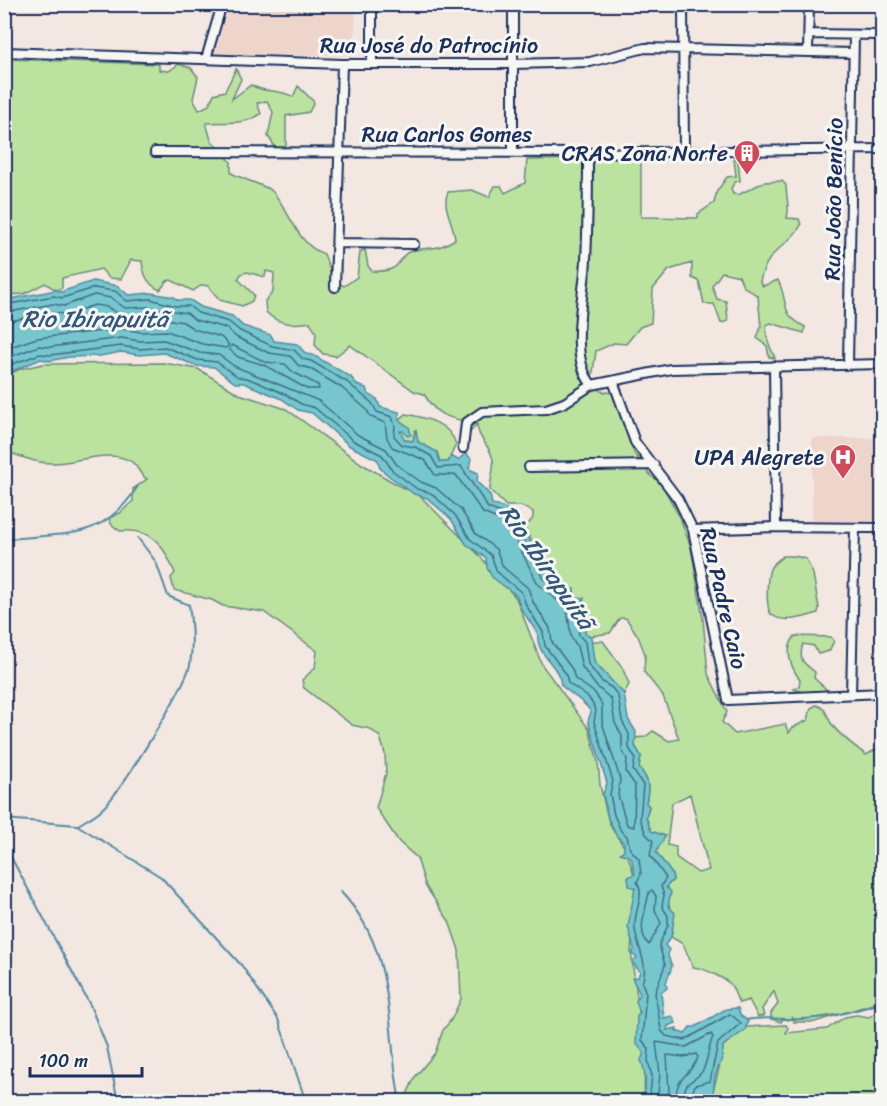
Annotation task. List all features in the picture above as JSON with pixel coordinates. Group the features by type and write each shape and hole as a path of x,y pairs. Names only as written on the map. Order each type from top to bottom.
{"street":[{"path":"206,59 222,4"},
{"path":"372,4 372,63"},
{"path":"513,4 513,151"},
{"path":"682,4 684,152"},
{"path":"808,52 809,4"},
{"path":"810,34 882,36"},
{"name":"Rua João Benício","path":"848,364 854,35"},
{"name":"Rua José do Patrocínio","path":"4,52 342,64 590,62 645,48 853,52"},
{"path":"335,287 342,64"},
{"name":"Rua Carlos Gomes","path":"155,152 513,151 588,153 882,149"},
{"path":"588,153 586,261 579,338 581,363 586,378 592,385"},
{"path":"337,243 414,244"},
{"path":"463,448 466,423 482,412 546,409 564,403 592,385 671,369 882,364"},
{"path":"774,366 776,527"},
{"name":"Rua Padre Caio","path":"613,381 634,442 654,465 678,500 693,530 728,700 851,694"},
{"path":"529,466 654,465"},
{"path":"693,530 776,527 882,528"},
{"path":"855,528 851,694 882,693"}],"shaded area":[{"path":"229,5 356,5 354,55 214,55"},
{"name":"UPA Alegrete","path":"875,370 882,370 882,521 812,521 812,438 875,438"}],"green space":[{"path":"5,59 159,64 159,70 169,71 179,64 191,68 198,77 193,99 199,110 209,105 214,94 225,91 236,69 241,79 232,99 251,85 293,97 298,86 314,102 309,112 286,116 286,150 275,147 268,136 273,112 267,101 257,103 261,114 254,118 234,122 206,123 211,140 231,162 231,173 271,190 300,235 314,249 324,254 334,281 344,286 357,277 360,252 365,249 368,266 372,271 383,271 395,267 406,253 437,247 455,239 446,203 448,192 472,190 489,197 495,186 501,186 505,193 525,183 527,160 641,158 641,217 698,218 698,214 714,203 717,191 727,177 736,176 734,159 738,159 740,181 735,182 731,188 733,194 738,195 764,182 782,181 786,185 787,218 799,219 801,225 767,262 760,282 763,286 778,280 788,312 805,327 804,333 771,323 766,325 768,342 775,358 769,357 767,346 757,338 761,327 758,296 743,286 739,276 722,272 712,286 717,299 726,301 728,321 721,323 714,304 704,304 699,281 692,278 692,263 669,270 653,289 651,323 640,327 626,344 614,343 596,351 592,379 601,391 612,393 634,453 651,476 661,483 680,518 691,547 703,619 708,674 727,712 722,722 735,734 785,724 789,733 792,728 808,720 811,708 816,705 824,710 838,732 866,755 877,749 876,737 882,735 882,1001 815,1022 794,1022 792,1017 789,1020 783,1019 781,1022 771,1019 771,1013 778,1004 774,991 762,1009 764,1016 758,1017 749,1000 739,1003 729,983 708,971 693,967 683,944 671,937 672,919 666,887 673,880 672,874 656,852 665,836 651,831 646,817 649,807 646,803 648,784 639,768 641,756 635,746 635,738 645,737 653,731 669,741 679,739 663,696 644,672 645,654 638,636 626,618 620,618 610,633 591,636 585,634 585,620 581,612 584,604 549,575 525,528 533,518 533,512 521,506 506,506 490,490 493,460 490,450 479,434 477,424 467,436 460,420 439,412 424,394 414,391 350,345 336,356 323,354 315,345 316,333 310,322 286,323 271,316 266,312 265,301 273,292 274,273 266,271 265,277 247,272 241,274 238,279 254,295 252,301 242,306 220,300 208,286 202,285 193,291 171,280 167,281 160,290 147,278 142,261 131,260 121,279 109,278 101,269 62,278 62,288 56,290 45,283 24,294 5,295","holes":["690,794 709,870 698,873 676,857 676,847 667,845 672,803"]},
{"path":"164,363 198,369 239,394 286,409 362,464 403,488 415,491 478,554 516,598 542,665 589,729 598,762 600,785 608,819 625,848 633,871 635,894 631,952 645,1056 644,1101 404,1101 415,1077 435,1053 443,1030 451,1020 461,999 459,950 449,921 426,887 417,858 399,842 376,808 386,773 385,754 380,737 370,729 352,725 304,688 302,680 315,668 317,651 264,612 223,606 212,600 174,590 171,578 175,573 156,540 142,533 120,531 111,524 109,518 120,513 133,501 133,489 147,479 132,462 124,458 104,456 48,463 5,451 5,376 20,369 43,364"},
{"path":"406,414 429,420 443,426 448,431 456,444 448,462 440,462 437,452 418,442 415,430 413,441 405,440 399,434 399,431 403,431 399,420"},
{"path":"783,556 806,559 813,574 818,613 795,619 777,618 772,615 768,607 770,569"},
{"path":"795,636 831,637 834,641 829,651 818,654 814,646 803,644 801,654 803,661 815,672 814,678 827,690 828,695 816,696 794,689 799,686 800,680 793,669 789,652"},
{"path":"591,641 603,641 622,667 629,684 624,694 594,662"},
{"path":"882,1011 882,1101 708,1102 723,1046 746,1027 786,1025 788,1028 786,1033 827,1029 845,1017 857,1015 869,1017"}],"water":[{"name":"Rio Ibirapuitã","path":"93,281 118,286 128,295 151,293 174,297 177,300 190,300 201,307 232,316 243,326 271,335 274,341 297,344 306,354 313,355 351,377 357,385 366,388 368,394 377,399 380,407 399,412 399,420 409,427 411,435 407,436 400,431 405,440 413,441 416,429 418,442 437,452 440,462 448,462 451,456 458,460 466,453 471,459 469,469 478,473 477,482 490,495 492,504 516,512 537,557 551,577 570,590 574,589 575,598 584,598 581,612 585,620 585,634 591,636 594,662 624,694 628,719 636,732 635,746 641,756 639,768 648,784 646,803 649,806 646,817 651,831 665,836 656,852 672,874 673,880 666,887 671,892 668,906 675,913 671,937 665,945 669,950 668,956 672,966 666,983 667,988 661,993 664,1018 672,1016 676,1023 668,1026 667,1030 677,1028 676,1031 685,1034 690,1027 695,1027 726,1009 738,1008 740,1015 748,1021 745,1030 723,1046 713,1091 708,1101 643,1101 645,1081 641,1060 644,1053 636,1043 637,1016 640,1013 636,1001 640,994 632,978 638,977 640,972 632,962 637,958 632,954 634,949 628,927 635,888 629,886 628,877 635,874 631,857 620,853 624,850 624,843 617,836 608,818 603,794 607,783 588,721 591,712 585,704 561,685 557,672 540,648 538,634 520,607 517,596 492,577 487,568 486,558 466,544 451,519 427,498 414,494 389,476 380,468 378,460 350,446 312,413 298,410 282,399 244,383 235,383 214,367 197,366 164,353 139,355 121,352 49,361 41,359 5,374 5,300 56,290 61,292"}],"waterway":[{"path":"4,540 63,534 95,526 110,518 124,505 138,486"},
{"path":"78,825 101,810 122,784 177,695 190,665 192,635 189,605 168,596 156,562 138,538"},
{"path":"4,819 77,825 161,877 242,966 278,1019 306,1102"},
{"path":"4,844 90,1005 107,1047 118,1102"},
{"path":"340,891 359,914 372,939 381,964 400,1102"},
{"path":"746,1020 824,1017 882,1003"}],"place":[{"name":"CRAS Zona Norte","path":"747,176"},
{"name":"UPA Alegrete","path":"843,480"}]}
